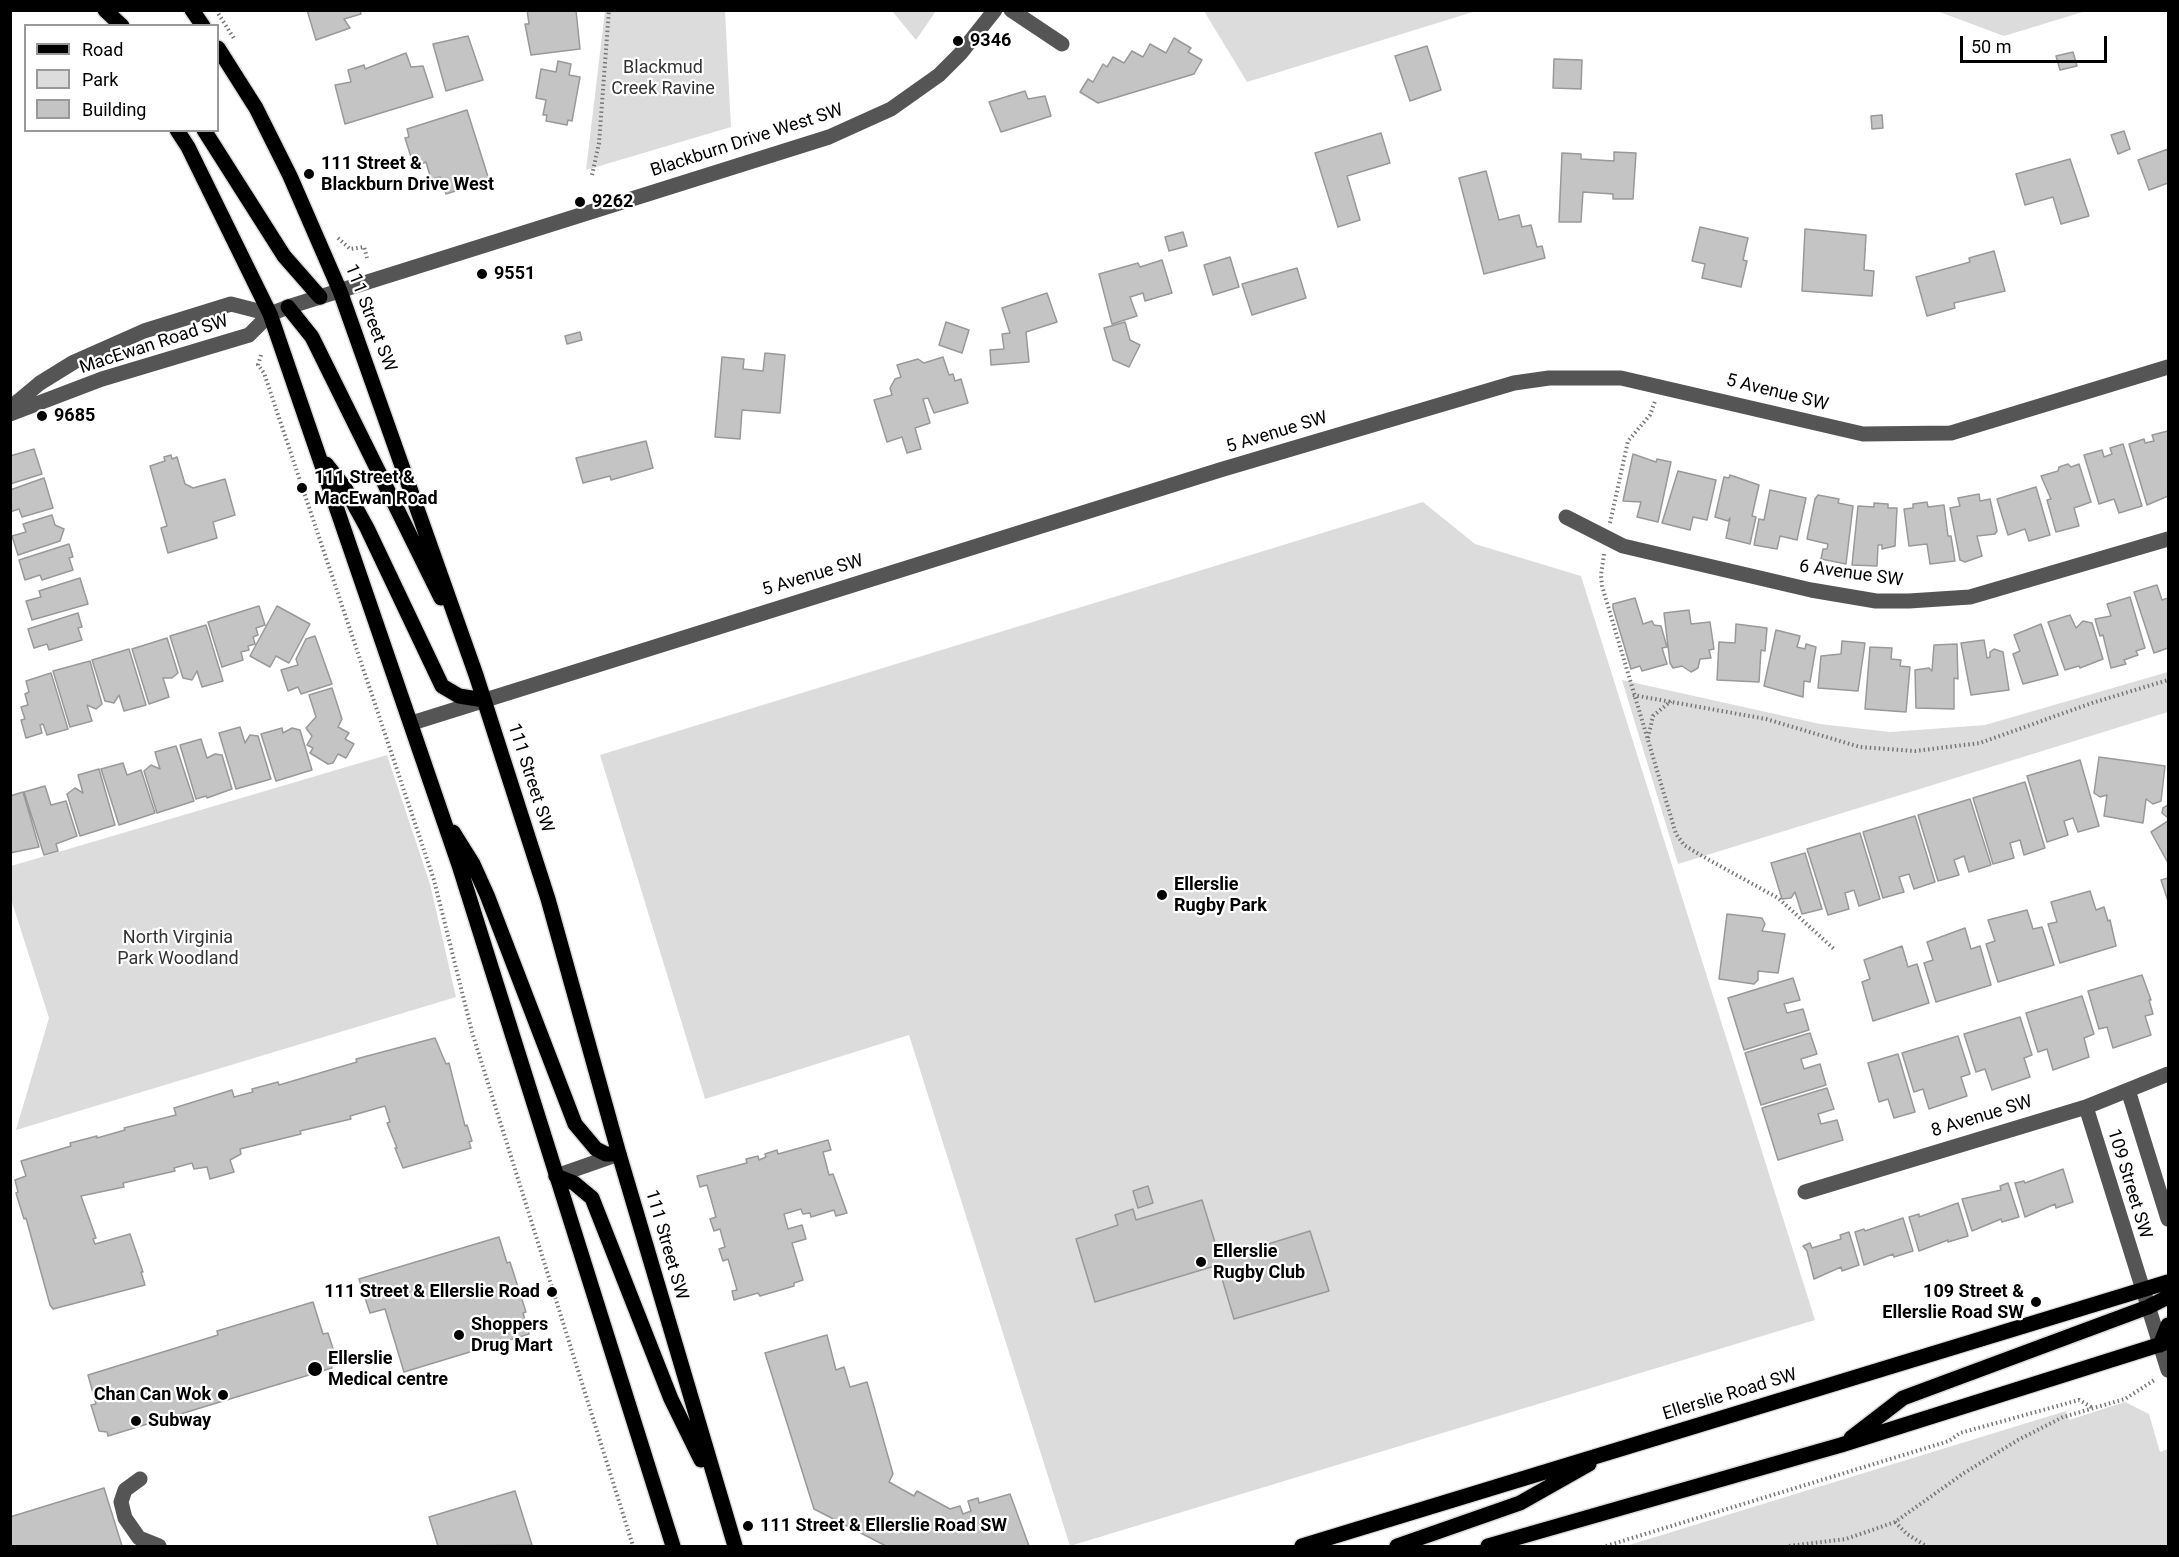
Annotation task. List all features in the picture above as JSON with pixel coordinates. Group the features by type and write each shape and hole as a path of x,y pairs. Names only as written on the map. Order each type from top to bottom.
{"main road":[{"path":"99,10 107,24"},
{"path":"105,10 120,24"},
{"path":"192,10 202,24"},
{"name":"111 Street SW","path":"219,50 261,118 340,291 484,700 548,899 735,1546"},
{"path":"178,132 188,147 270,314 412,723 673,1546"},
{"path":"205,132 284,256 320,297"},
{"path":"288,308 312,337 424,568 460,632"},
{"path":"318,455 345,488 367,528 442,686 459,696 484,700"},
{"path":"444,822 460,840 487,895 575,1124 596,1149 606,1154 620,1154"},
{"path":"556,1176 574,1183 592,1198 671,1399 719,1495"},
{"name":"Ellerslie Road SW","path":"1302,1546 2169,1282"},
{"path":"1841,1445 1903,1398 2148,1307 2169,1297"},
{"path":"1488,1546 1841,1445 2164,1344 2169,1325"},
{"path":"1397,1546 1521,1503 1616,1450"},
{"path":"659,1498 665,1546"}],"street":[{"name":"Blackburn Drive West SW","path":"270,314 792,150 865,123 909,97 939,75 960,54 995,10"},
{"path":"1011,10 1062,44"},
{"name":"MacEwan Road SW","path":"10,408 40,383 74,362 144,331 231,304 270,314"},
{"name":"MacEwan Road SW","path":"10,414 102,379 249,335 270,314"},
{"name":"5 Avenue SW","path":"412,723 1209,474 1514,383 1549,378 1601,377 1660,386 1863,434 1951,433 2169,367"},
{"name":"6 Avenue SW","path":"1566,517 1606,540 1623,546 1811,590 1876,601 1909,602 1970,597 2169,539"},
{"name":"8 Avenue SW","path":"1805,1192 2086,1107 2169,1074"},
{"name":"109 Street SW","path":"2128,1090 2169,1220"},
{"name":"109 Street SW","path":"2086,1107 2142,1290 2164,1344 2169,1370"},
{"path":"556,1176 620,1154"},
{"path":"140,1479 125,1490 121,1502 125,1518 139,1538 159,1546"}],"path":[{"path":"592,175 599,143 609,10"},
{"path":"350,249 364,247 367,258"},
{"path":"261,355 258,365 264,373 434,880 472,1032 633,1546"},
{"path":"1660,386 1650,415 1628,441 1606,540 1601,575 1602,586 1633,695 1676,834 1684,845 1778,898 1834,950"},
{"path":"1633,695 1672,700 1766,719 1860,747 1892,751 1933,750 1980,743 2092,703 2169,680"},
{"path":"1648,742 1653,716 1672,700"},
{"path":"1789,1546 1846,1539 1896,1522 1964,1473 2018,1440 2063,1417 2125,1399 2148,1386 2151,1380"},
{"path":"1606,1546 1949,1441 1960,1433 2079,1400 2093,1408"},
{"path":"1896,1522 1916,1541 1926,1546"}],"green space":[{"name":"Blackmud Creek Ravine","path":"605,11 725,11 731,127 586,170"},
{"path":"892,11 936,11 916,40"},
{"path":"1204,11 1476,11 1247,82"},
{"path":"1937,11 2086,11 2004,36"},
{"name":"Ellerslie Rugby Park","path":"1423,502 1475,544 1581,576 1815,1320 1070,1546 909,1035 705,1099 600,755"},
{"path":"2168,672 2168,712 1678,864 1622,680 1820,724 1890,732 1985,725"},
{"name":"North Virginia Park Woodland","path":"387,755 430,884 456,997 16,1130 49,1018 11,899 11,866"},
{"path":"2125,1402 2149,1414 2160,1452 2168,1449 2168,1546 1626,1546 2066,1411 2069,1420"}],"building":[{"path":"307,10 360,10 361,14 344,19 350,28 316,40"},
{"path":"527,10 576,10 580,49 531,55 525,24 529,24"},
{"path":"468,36 483,80 446,91 433,44"},
{"path":"1174,38 1191,48 1188,52 1202,60 1194,74 1098,103 1080,92 1088,79 1093,82 1103,64 1107,67 1113,57 1124,63 1132,51 1143,57 1150,44 1166,53"},
{"path":"1427,46 1441,90 1410,101 1395,56"},
{"path":"2073,52 2077,66 2060,70 2056,56"},
{"path":"406,53 411,67 423,66 433,97 345,124 335,85 351,82 348,70 364,65 365,69"},
{"path":"1554,59 1582,60 1581,89 1553,88"},
{"path":"558,61 571,64 569,75 580,77 572,121 568,120 567,125 546,121 547,115 543,115 546,100 536,98 541,69 556,72"},
{"path":"1025,91 1028,99 1045,96 1051,116 1001,132 989,102"},
{"path":"467,110 489,180 446,194 440,177 431,179 426,162 419,165 416,156 411,157 405,138 409,137 407,129"},
{"path":"1882,115 1883,128 1872,129 1871,116"},
{"path":"2124,131 2130,149 2118,154 2111,135"},
{"path":"1381,133 1390,163 1347,176 1360,220 1338,227 1315,153"},
{"path":"2168,149 2168,183 2149,190 2138,160"},
{"path":"1614,152 1636,153 1633,199 1613,199 1613,194 1583,192 1581,222 1559,222 1562,153 1581,154 1581,159 1614,161"},
{"path":"2070,159 2089,216 2061,224 2053,197 2025,205 2016,174"},
{"path":"1486,171 1499,220 1519,215 1522,227 1531,225 1537,247 1542,246 1545,258 1484,274 1459,178"},
{"path":"1700,227 1748,238 1743,260 1747,261 1741,287 1702,278 1705,264 1692,261"},
{"path":"1805,229 1866,235 1864,270 1874,271 1872,296 1802,291"},
{"path":"1183,232 1187,246 1169,251 1165,237"},
{"path":"1994,251 2005,291 1954,303 1955,308 1927,316 1916,277 1970,262 1969,258"},
{"path":"1230,257 1239,287 1213,295 1204,265"},
{"path":"1162,260 1172,293 1145,301 1143,293 1130,297 1137,316 1112,324 1099,274 1138,263 1140,267"},
{"path":"1297,268 1306,298 1252,315 1242,284"},
{"path":"1047,293 1057,322 1026,332 1029,362 991,365 990,350 1004,349 1002,334 1010,333 1002,308"},
{"path":"946,322 969,330 962,353 939,345"},
{"path":"1125,322 1130,340 1140,345 1129,367 1113,360 1104,328"},
{"path":"580,332 582,340 567,344 565,336"},
{"path":"765,353 785,355 780,413 742,410 740,439 715,437 722,357 744,359 743,369 763,371"},
{"path":"943,357 949,375 953,374 955,381 961,379 968,403 934,413 928,398 923,399 930,423 915,428 921,449 907,453 902,437 887,442 874,400 892,395 890,388 895,379 901,377 897,365 918,359 924,363"},
{"path":"2168,431 2168,496 2147,505 2129,444 2144,439 2145,443 2154,441 2152,435"},
{"path":"646,441 653,468 611,480 610,476 583,483 576,458"},
{"path":"2123,444 2142,506 2119,513 2114,499 2099,504 2084,455 2102,450 2104,457 2112,454 2110,448"},
{"path":"34,449 42,474 10,484 10,456"},
{"path":"1633,454 1656,462 1657,459 1671,462 1658,522 1637,517 1641,502 1623,501"},
{"path":"171,455 172,459 177,457 185,484 193,488 225,479 235,515 213,522 217,538 168,553 161,528 167,526 150,466 165,461 164,457"},
{"path":"2068,464 2071,467 2079,464 2091,502 2074,508 2079,526 2056,532 2047,500 2051,499 2041,476 2058,471 2059,467"},
{"path":"1678,471 1716,480 1707,520 1693,517 1690,530 1662,523"},
{"path":"1730,475 1759,485 1752,516 1756,517 1750,544 1726,538 1730,518 1728,521 1715,517 1724,477 1729,478"},
{"path":"44,478 53,508 22,517 19,509 10,512 10,490"},
{"path":"2036,487 2050,535 2029,541 2025,529 2008,535 1997,499"},
{"path":"1770,490 1806,498 1797,540 1780,536 1777,549 1754,545 1759,519 1764,520"},
{"path":"1979,494 1980,501 1990,499 1997,531 1995,534 1977,536 1982,556 1965,562 1960,560 1950,508 1960,506 1958,498"},
{"path":"1818,495 1839,499 1838,503 1853,506 1846,564 1821,559 1823,549 1827,549 1828,544 1807,539 1815,499"},
{"path":"1927,502 1928,507 1944,505 1948,536 1951,536 1955,561 1930,564 1927,544 1909,546 1904,509 1913,508 1913,504"},
{"path":"1874,503 1888,504 1888,508 1897,508 1895,546 1882,549 1882,545 1878,545 1877,566 1852,565 1858,506 1874,507"},
{"path":"52,515 55,525 64,529 60,541 18,555 12,536 26,532 23,524"},
{"path":"69,544 73,557 69,558 73,570 42,580 40,575 25,580 19,560"},
{"path":"80,578 88,604 32,620 26,601 41,597 39,591"},
{"path":"2157,585 2162,600 2168,598 2168,648 2154,653 2134,592"},
{"path":"2130,597 2145,648 2136,651 2138,655 2124,660 2126,664 2111,668 2103,635 2100,636 2095,619 2111,616 2107,604"},
{"path":"1635,598 1643,624 1652,621 1654,625 1661,626 1667,647 1662,648 1667,664 1642,671 1640,666 1631,669 1613,604"},
{"path":"259,606 265,625 256,628 258,635 253,637 255,644 248,646 249,650 241,652 243,660 222,667 208,622"},
{"path":"277,606 310,624 289,663 276,656 270,667 250,656"},
{"path":"1689,610 1691,624 1710,622 1714,649 1709,650 1711,658 1700,659 1698,668 1691,672 1682,666 1673,668 1670,663 1664,613"},
{"path":"78,613 82,627 78,628 82,640 49,650 47,644 34,648 28,629"},
{"path":"2070,615 2076,628 2083,621 2092,623 2103,659 2080,668 2079,666 2065,670 2048,622"},
{"path":"1736,624 1767,628 1765,651 1761,650 1759,682 1717,680 1719,642 1735,643"},
{"path":"2041,624 2058,675 2023,684 2013,654 2020,651 2014,635"},
{"path":"206,625 223,681 202,687 197,671 192,680 183,678 170,636"},
{"path":"1776,630 1800,636 1797,647 1805,649 1806,644 1816,647 1810,682 1804,681 1803,697 1764,686"},
{"path":"315,636 332,684 301,694 298,687 288,691 281,670 298,665 296,659 306,639"},
{"path":"167,638 178,673 172,678 163,678 169,697 149,704 132,649"},
{"path":"1984,640 1987,658 1994,649 2003,652 2009,690 1971,695 1961,643"},
{"path":"1842,641 1865,643 1858,691 1818,688 1821,656 1841,654"},
{"path":"1957,644 1958,679 1954,678 1954,709 1916,708 1915,670 1929,668 1932,671 1934,645"},
{"path":"1870,647 1892,648 1891,659 1901,660 1900,666 1910,667 1906,712 1865,709"},
{"path":"129,649 146,705 124,711 119,695 114,703 105,701 92,660"},
{"path":"90,661 102,704 96,709 87,705 92,721 70,727 53,671"},
{"path":"51,673 68,729 47,735 43,724 40,725 42,733 26,738 21,720 25,719 21,707 28,705 25,694 29,692 26,681"},
{"path":"332,688 342,719 338,727 349,733 345,739 354,744 346,758 338,754 333,763 328,764 310,753 313,748 307,745 312,736 306,728 316,717 309,695"},
{"path":"240,727 245,743 250,735 258,736 271,779 236,789 219,733"},
{"path":"282,728 283,733 292,728 300,730 312,770 276,781 261,734"},
{"path":"201,739 207,758 215,754 222,755 232,789 207,798 206,796 196,799 180,745"},
{"path":"176,746 194,801 157,813 144,771 151,765 160,769 155,752"},
{"path":"2099,757 2165,766 2161,801 2153,804 2146,799 2143,823 2104,816 2107,795 2100,797 2094,793"},
{"path":"2080,760 2099,826 2078,832 2073,818 2064,821 2068,835 2047,842 2027,776"},
{"path":"123,763 127,775 141,770 155,813 119,825 101,769"},
{"path":"99,769 115,825 80,836 67,794 75,788 83,793 78,775"},
{"path":"2025,782 2045,848 2024,855 2020,840 2010,843 2014,858 1993,864 1973,798"},
{"path":"45,786 51,805 66,801 77,836 56,844 58,851 44,855 24,792"},
{"path":"23,792 39,847 10,853 10,796"},
{"path":"1970,799 1991,865 1969,872 1964,856 1954,860 1959,875 1938,881 1918,815"},
{"path":"2168,805 2168,818 2162,813 2163,808"},
{"path":"1915,816 1935,882 1914,889 1909,874 1899,877 1904,892 1883,898 1863,832"},
{"path":"2168,821 2168,863 2151,832"},
{"path":"1860,833 1880,899 1859,906 1854,890 1845,893 1849,909 1828,915 1807,849"},
{"path":"1805,853 1822,909 1802,914 1795,892 1791,898 1782,899 1771,863"},
{"path":"2168,878 2168,901 2161,880"},
{"path":"2090,891 2096,910 2104,907 2108,921 2110,920 2116,946 2060,963 2048,924 2057,922 2051,902"},
{"path":"2027,910 2033,929 2042,927 2054,965 1998,982 1986,944 1995,941 1988,920"},
{"path":"1727,914 1762,918 1765,924 1762,931 1785,934 1778,973 1758,971 1758,980 1754,984 1719,979"},
{"path":"1965,928 1971,949 1980,946 1991,985 1936,1002 1924,963 1933,960 1927,942"},
{"path":"1902,946 1908,967 1917,964 1929,1003 1873,1021 1862,982 1870,979 1864,960"},
{"path":"2142,975 2151,1000 2149,1000 2153,1014 2145,1016 2151,1035 2113,1048 2107,1027 2099,1029 2088,991"},
{"path":"1793,978 1800,1000 1784,1004 1787,1013 1803,1009 1809,1030 1744,1050 1728,998"},
{"path":"2082,996 2094,1034 2084,1038 2089,1057 2053,1070 2047,1049 2038,1052 2026,1013"},
{"path":"2020,1017 2032,1055 2024,1058 2030,1077 1992,1090 1985,1069 1976,1072 1964,1034"},
{"path":"1810,1033 1817,1054 1801,1059 1804,1069 1820,1064 1826,1085 1761,1105 1745,1053"},
{"path":"1958,1036 1970,1074 1961,1077 1967,1096 1929,1109 1923,1089 1914,1092 1902,1053"},
{"path":"435,1038 446,1064 449,1063 465,1126 467,1125 472,1141 469,1142 471,1148 403,1168 387,1123 390,1122 385,1106 350,1116 351,1119 300,1131 301,1134 240,1149 241,1154 230,1160 234,1172 210,1179 207,1167 194,1169 192,1163 174,1168 175,1171 123,1183 124,1187 81,1196 96,1238 93,1239 95,1244 130,1234 145,1285 53,1309 50,1305 26,1218 24,1219 16,1193 18,1192 15,1180 26,1176 21,1161 71,1146 70,1143 97,1136 97,1138 125,1130 124,1128 176,1115 174,1108 232,1090 234,1097 253,1092 252,1089 278,1082 279,1085 357,1062 356,1059"},
{"path":"1898,1054 1915,1112 1894,1118 1888,1099 1879,1102 1868,1063"},
{"path":"1827,1088 1834,1109 1818,1114 1821,1124 1837,1120 1843,1140 1778,1160 1762,1108"},
{"path":"828,1140 831,1150 823,1152 829,1175 833,1174 847,1213 836,1216 834,1210 811,1217 810,1213 803,1214 801,1209 784,1214 788,1229 802,1225 806,1239 792,1243 803,1280 794,1283 794,1286 760,1296 758,1293 734,1300 732,1291 737,1290 728,1259 723,1261 719,1249 725,1247 720,1229 714,1231 710,1219 716,1217 707,1185 700,1187 697,1176 747,1163 746,1159 758,1156 759,1160 766,1157 765,1154 777,1150 778,1154"},
{"path":"2063,1169 2073,1202 2056,1208 2055,1204 2025,1217 2015,1183 2024,1181 2025,1183"},
{"path":"2008,1183 2019,1217 2002,1222 2001,1219 1972,1231 1962,1199 2001,1190 2000,1186"},
{"path":"1148,1186 1153,1203 1138,1208 1133,1191"},
{"name":"Ellerslie Rugby Club","path":"1202,1200 1220,1259 1310,1231 1329,1291 1234,1319 1218,1265 1095,1302 1076,1239 1118,1225 1115,1215 1133,1209 1136,1220"},
{"path":"1958,1203 1968,1236 1948,1242 1948,1240 1919,1251 1909,1217 1919,1214 1919,1217"},
{"path":"1903,1218 1913,1251 1894,1257 1893,1254 1864,1265 1855,1232 1864,1229 1865,1231"},
{"path":"1849,1232 1859,1265 1842,1271 1841,1267 1814,1279 1807,1251 1803,1246 1810,1243 1812,1248 1841,1239 1840,1235"},
{"path":"499,1237 507,1263 510,1262 526,1312 523,1313 529,1334 404,1372 385,1309 370,1313 359,1279"},
{"path":"313,1302 323,1334 328,1333 336,1358 331,1360 332,1368 108,1436 107,1432 99,1431 91,1405 96,1404 88,1375 218,1335 217,1331"},
{"path":"827,1335 836,1370 844,1367 850,1387 867,1382 893,1474 889,1482 914,1496 917,1491 950,1509 960,1506 963,1514 971,1511 968,1501 978,1498 979,1503 1010,1494 1029,1546 886,1546 814,1509 765,1353"},
{"path":"104,1488 122,1546 10,1546 10,1517"},
{"path":"515,1491 532,1545 438,1546 429,1517"}],"place":[{"name":"9346","path":"958,41"},
{"name":"111 Street & Blackburn Drive West","path":"309,174"},
{"name":"9262","path":"580,202"},
{"name":"9551","path":"482,274"},
{"name":"9685","path":"42,416"},
{"name":"111 Street & MacEwan Road","path":"302,488"},
{"name":"Ellerslie Rugby Park","path":"1162,895"},
{"name":"Ellerslie Rugby Club","path":"1201,1262"},
{"name":"111 Street & Ellerslie Road","path":"552,1292"},
{"name":"109 Street & Ellerslie Road SW","path":"2036,1302"},
{"name":"Shoppers Drug Mart","path":"459,1335"},
{"name":"Ellerslie Medical centre","path":"315,1369"},
{"name":"Chan Can Wok","path":"223,1395"},
{"name":"Subway","path":"136,1421"},
{"name":"111 Street & Ellerslie Road SW","path":"748,1526"}]}
